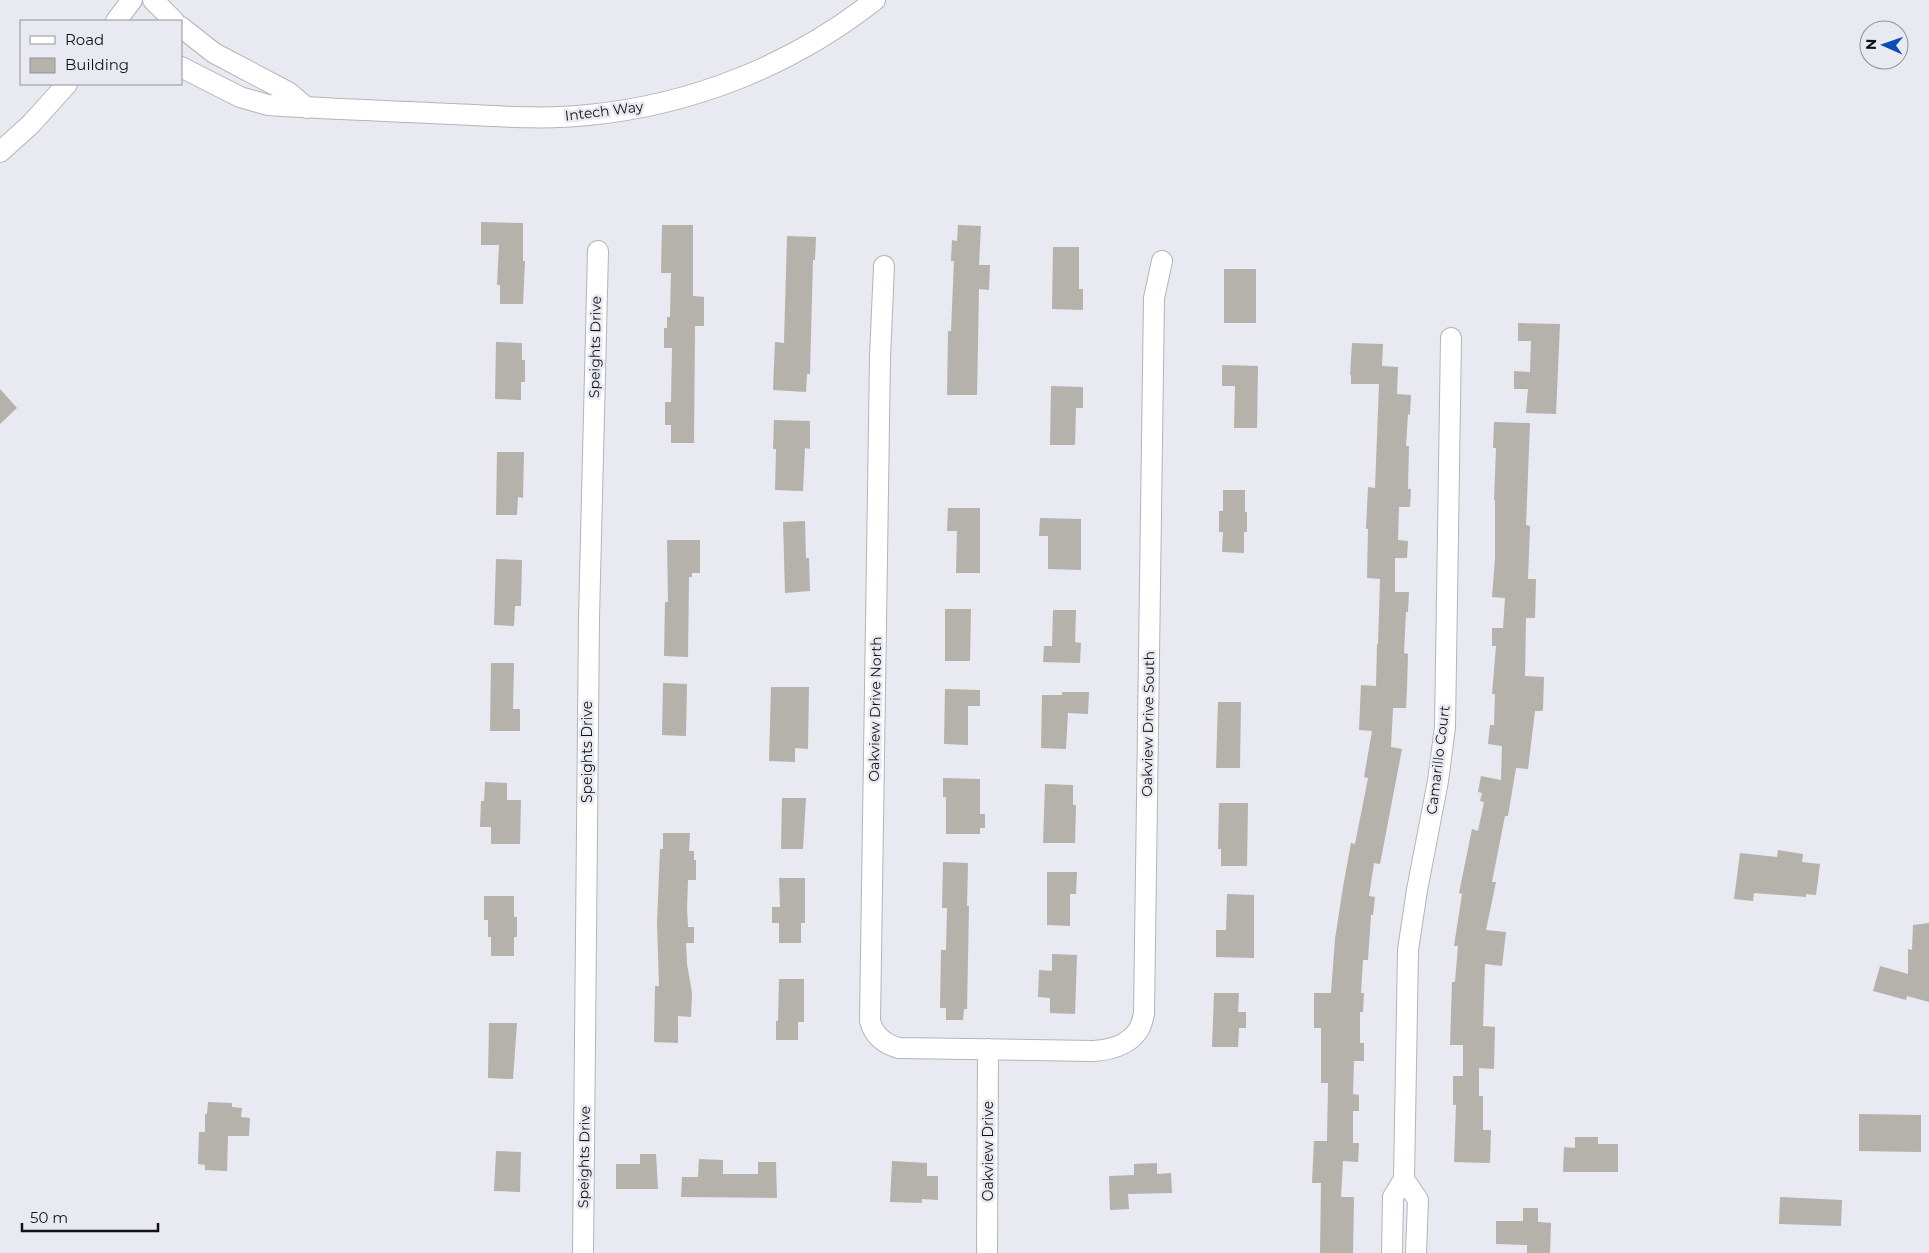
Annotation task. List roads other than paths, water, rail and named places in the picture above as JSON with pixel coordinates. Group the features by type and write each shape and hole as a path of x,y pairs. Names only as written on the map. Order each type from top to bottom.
{"street":[{"path":"117,20 132,0"},
{"path":"153,0 173,20"},
{"name":"Intech Way","path":"182,68 240,97 268,106 542,118 589,115 652,105 695,95 739,78 789,56 852,18 875,0"},
{"path":"182,27 214,53 288,92 307,108"},
{"path":"0,152 31,124 66,85"},
{"name":"Speights Drive","path":"583,1253 589,618 598,250"},
{"name":"Oakview Drive South","path":"988,1049 1108,1050 1123,1044 1133,1036 1142,1022 1144,1014 1154,298 1162,261"},
{"name":"Oakview Drive North","path":"884,266 880,377 870,1021 872,1029 883,1042 899,1048 988,1049"},
{"name":"Camarillo Court","path":"1392,1253 1393,1197 1404,1179 1408,950 1416,890 1438,781 1446,709 1451,338"},
{"name":"Oakview Drive","path":"987,1253 988,1049"},
{"path":"1404,1179 1418,1200 1416,1253"}]}
